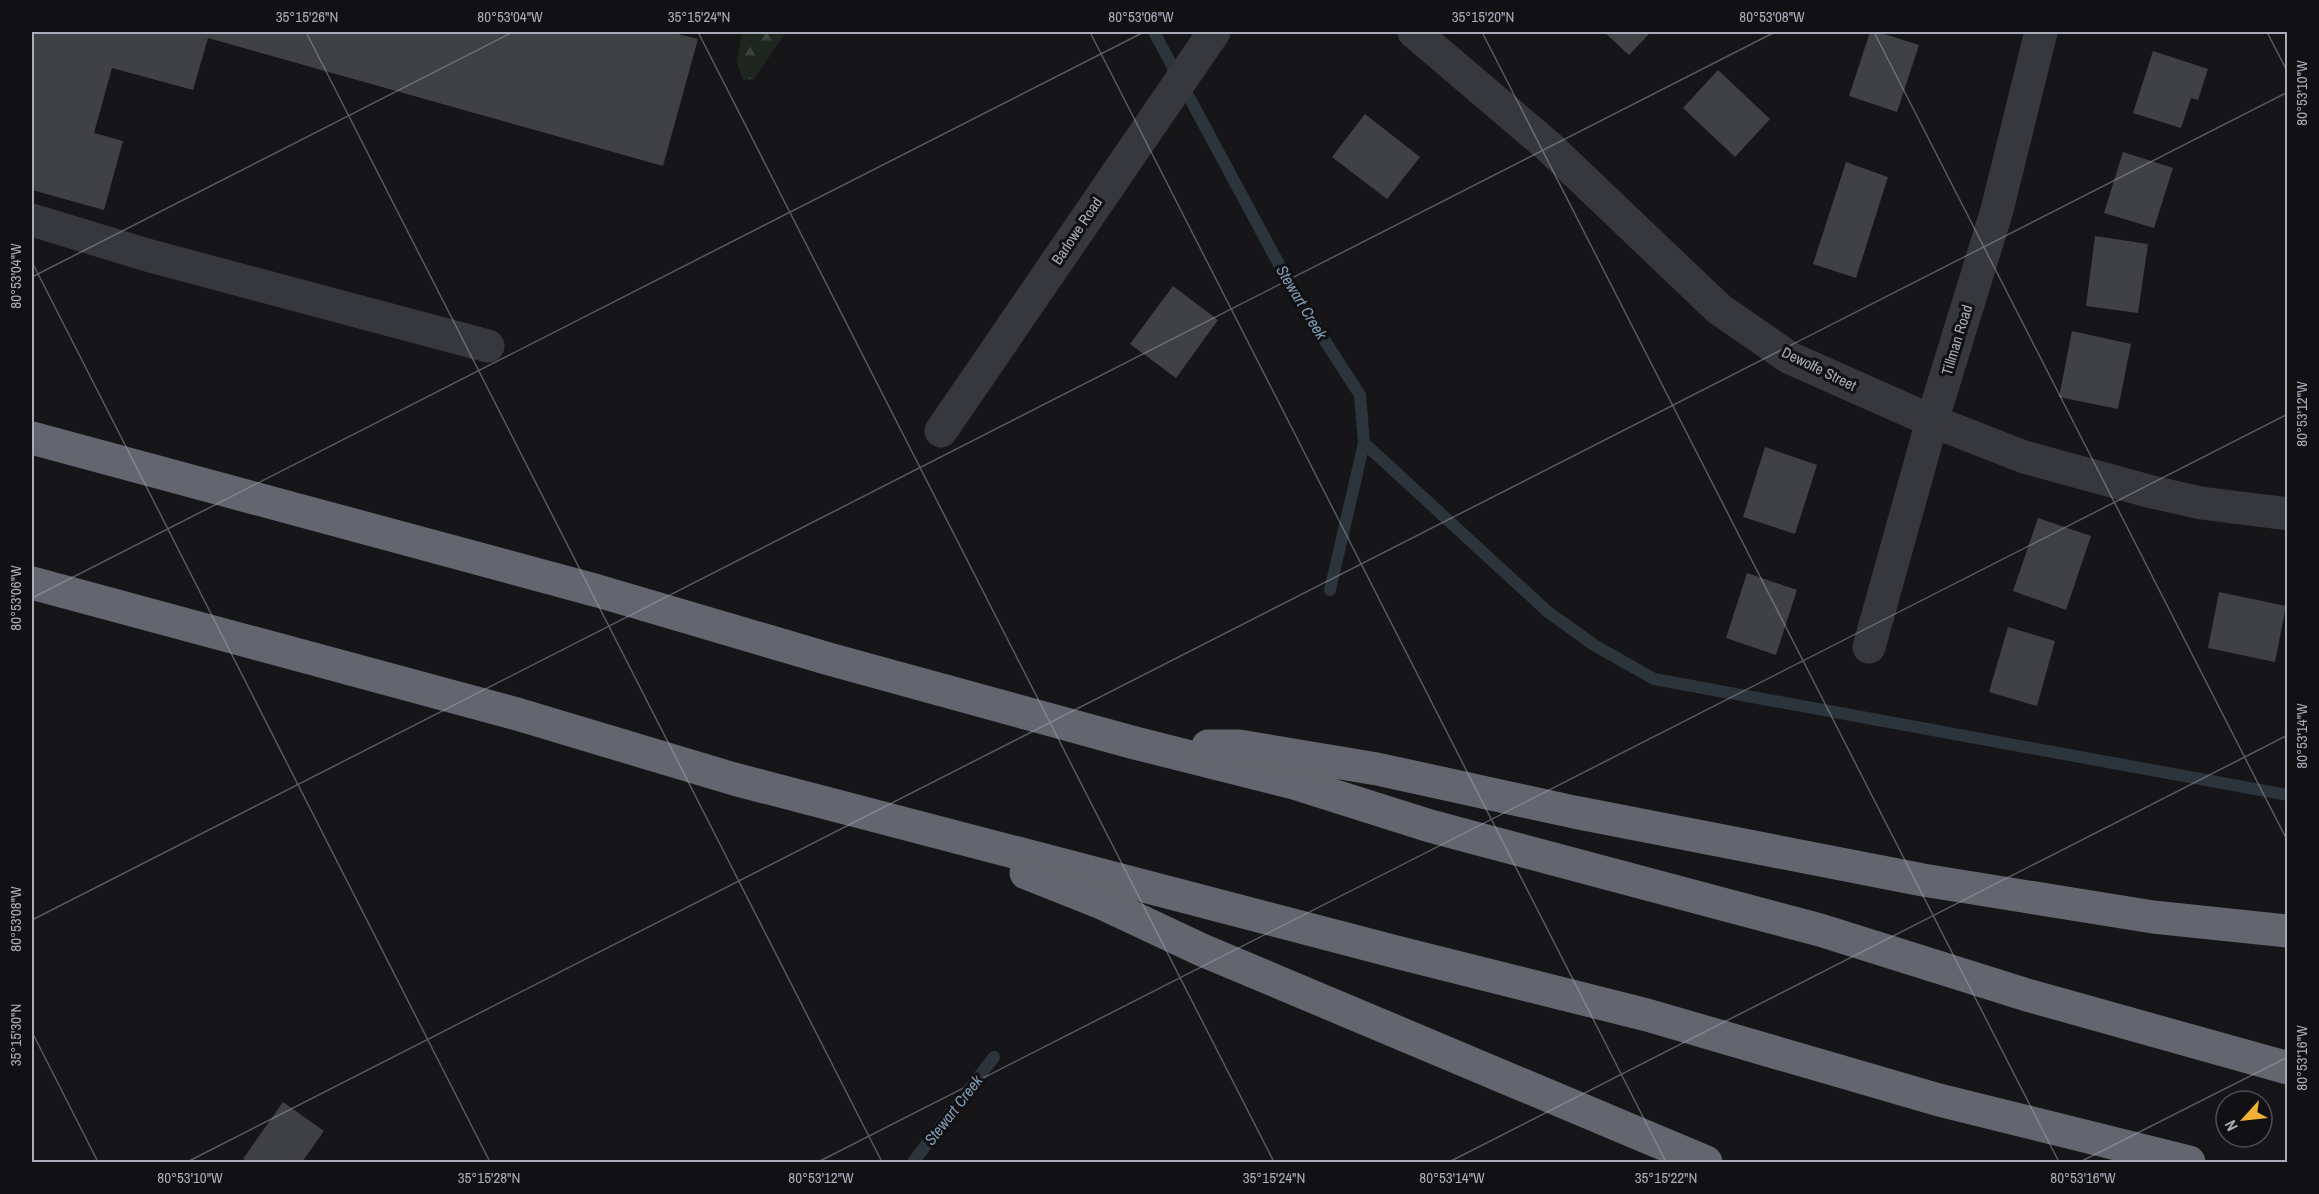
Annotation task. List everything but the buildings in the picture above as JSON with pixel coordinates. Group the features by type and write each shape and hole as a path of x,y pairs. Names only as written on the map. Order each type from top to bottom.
{"highway":[{"path":"32,438 598,591 829,659 1135,743 1294,783 1430,826 1820,930 2026,995 2288,1068"},
{"path":"32,583 517,714 734,779 1647,1015 1939,1100 2189,1162"},
{"path":"1135,743 1250,748 1377,769 1574,812 1923,880 2153,917 2288,932"},
{"path":"905,823 1104,904 1202,950 1706,1162"}],"street":[{"name":"Dewolfe Street","path":"1414,32 1548,146 1719,309 1790,358 1932,421 2024,457 2201,503 2288,514"},
{"name":"Tillman Road","path":"1869,647 1932,421 1997,210 2041,32"},
{"name":"Barlowe Road","path":"941,430 1207,41"},
{"path":"32,220 147,255 488,346"}],"green space":[{"path":"742,32 786,32 754,79 743,80 737,62"}],"waterway":[{"name":"Stewart Creek","path":"1154,32 1296,296 1360,395 1364,443 1330,590"},
{"path":"1364,443 1548,612 1594,645 1654,679 2288,795"},
{"name":"Stewart Creek","path":"913,1162 994,1057"}]}
